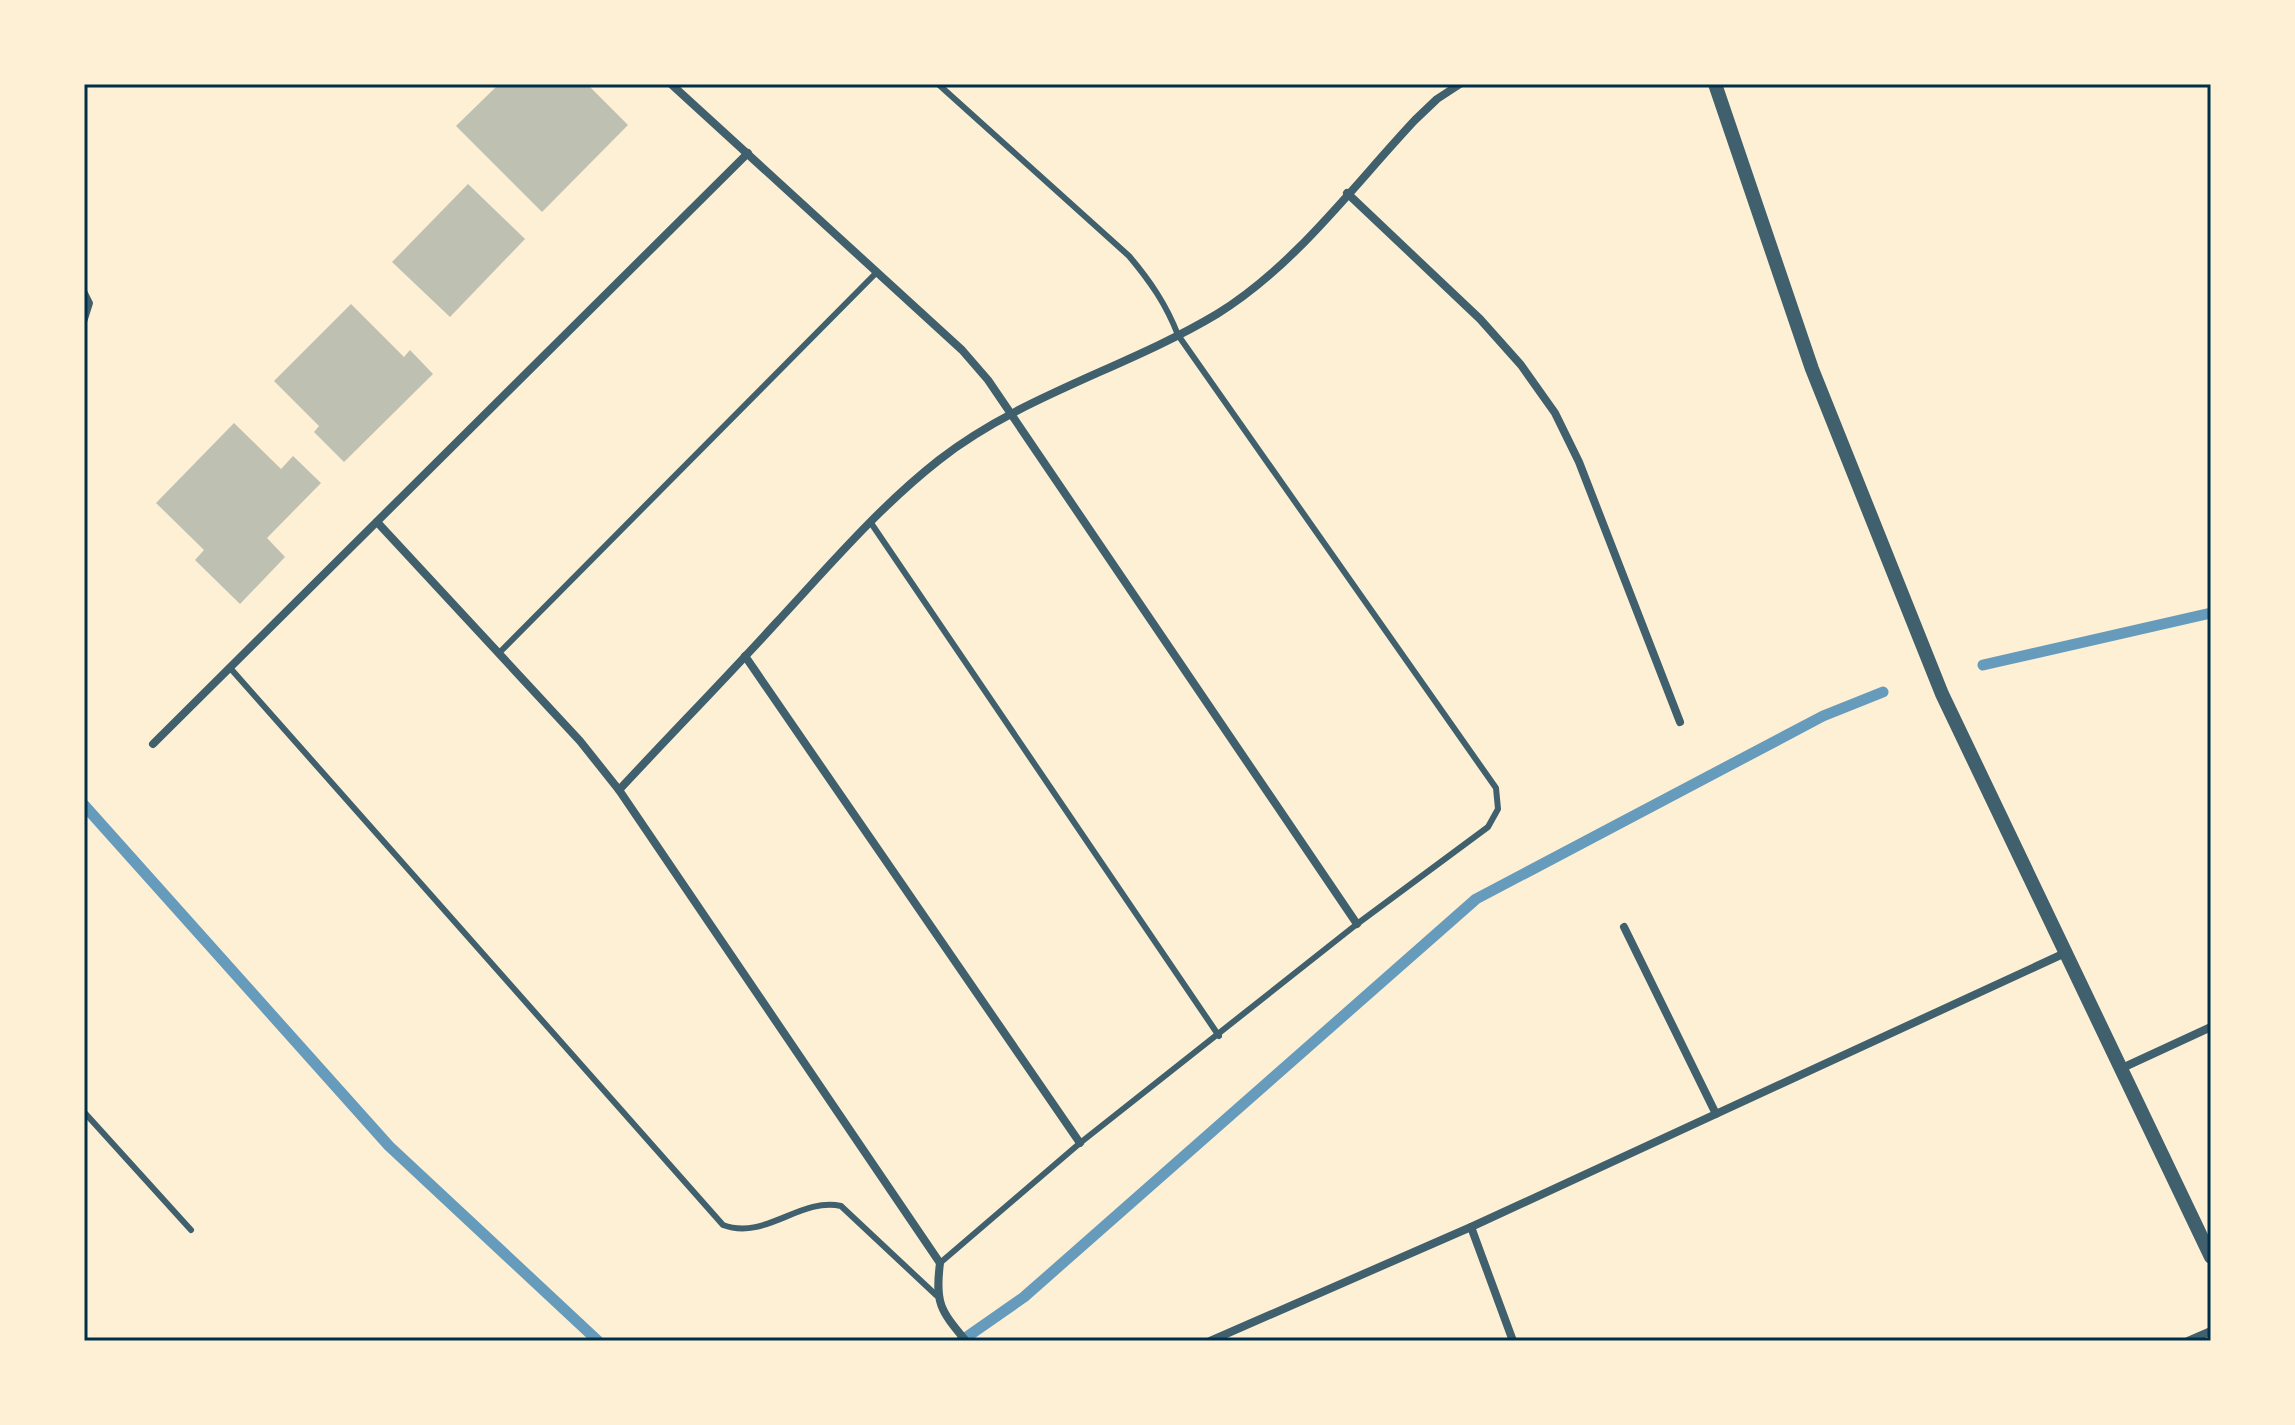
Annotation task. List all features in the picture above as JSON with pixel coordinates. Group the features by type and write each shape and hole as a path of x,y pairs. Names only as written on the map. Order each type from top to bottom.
{"street":[{"path":"671,84 962,350 1013,413 1357,924"},
{"path":"619,790 871,523 937,462 975,433 1178,335 1251,292 1415,120 1437,99 1460,84"},
{"path":"1715,84 1812,369 1942,694 2211,1257"},
{"path":"153,744 748,153"},
{"path":"1347,193 1480,319 1555,413 1579,462 1680,722"},
{"path":"377,522 580,741 619,790 940,1263 936,1295 951,1323 966,1341"},
{"path":"745,656 1080,1143"},
{"path":"1624,927 1716,1114"},
{"path":"1210,1341 1471,1227 2065,953"},
{"path":"2120,1069 2211,1027"},
{"path":"1471,1227 1513,1341"},
{"path":"2188,1341 2211,1331"}],"lane":[{"path":"938,84 1129,256 1167,304 1178,335 1496,788 1498,809 1488,827 1357,924 1080,1143 940,1263"},
{"path":"499,653 877,272"},
{"path":"84,291 90,303 84,322"},
{"path":"871,523 1219,1036"},
{"path":"231,669 723,1225 739,1231 779,1221 826,1203 841,1206 857,1217 936,1295"},
{"path":"84,1112 191,1230"}],"building":[{"path":"499,84 587,84 628,125 542,212 456,126"},
{"path":"468,184 525,239 450,317 392,262"},
{"path":"351,304 404,357 410,350 433,374 344,462 314,432 319,426 274,381"},
{"path":"234,423 281,469 293,456 321,483 267,538 285,557 240,604 195,560 204,550 156,503"}],"waterway":[{"path":"1983,665 2211,613"},
{"path":"961,1341 1024,1297 1476,899 1823,716 1883,692"},
{"path":"84,805 389,1146 598,1341"}]}
